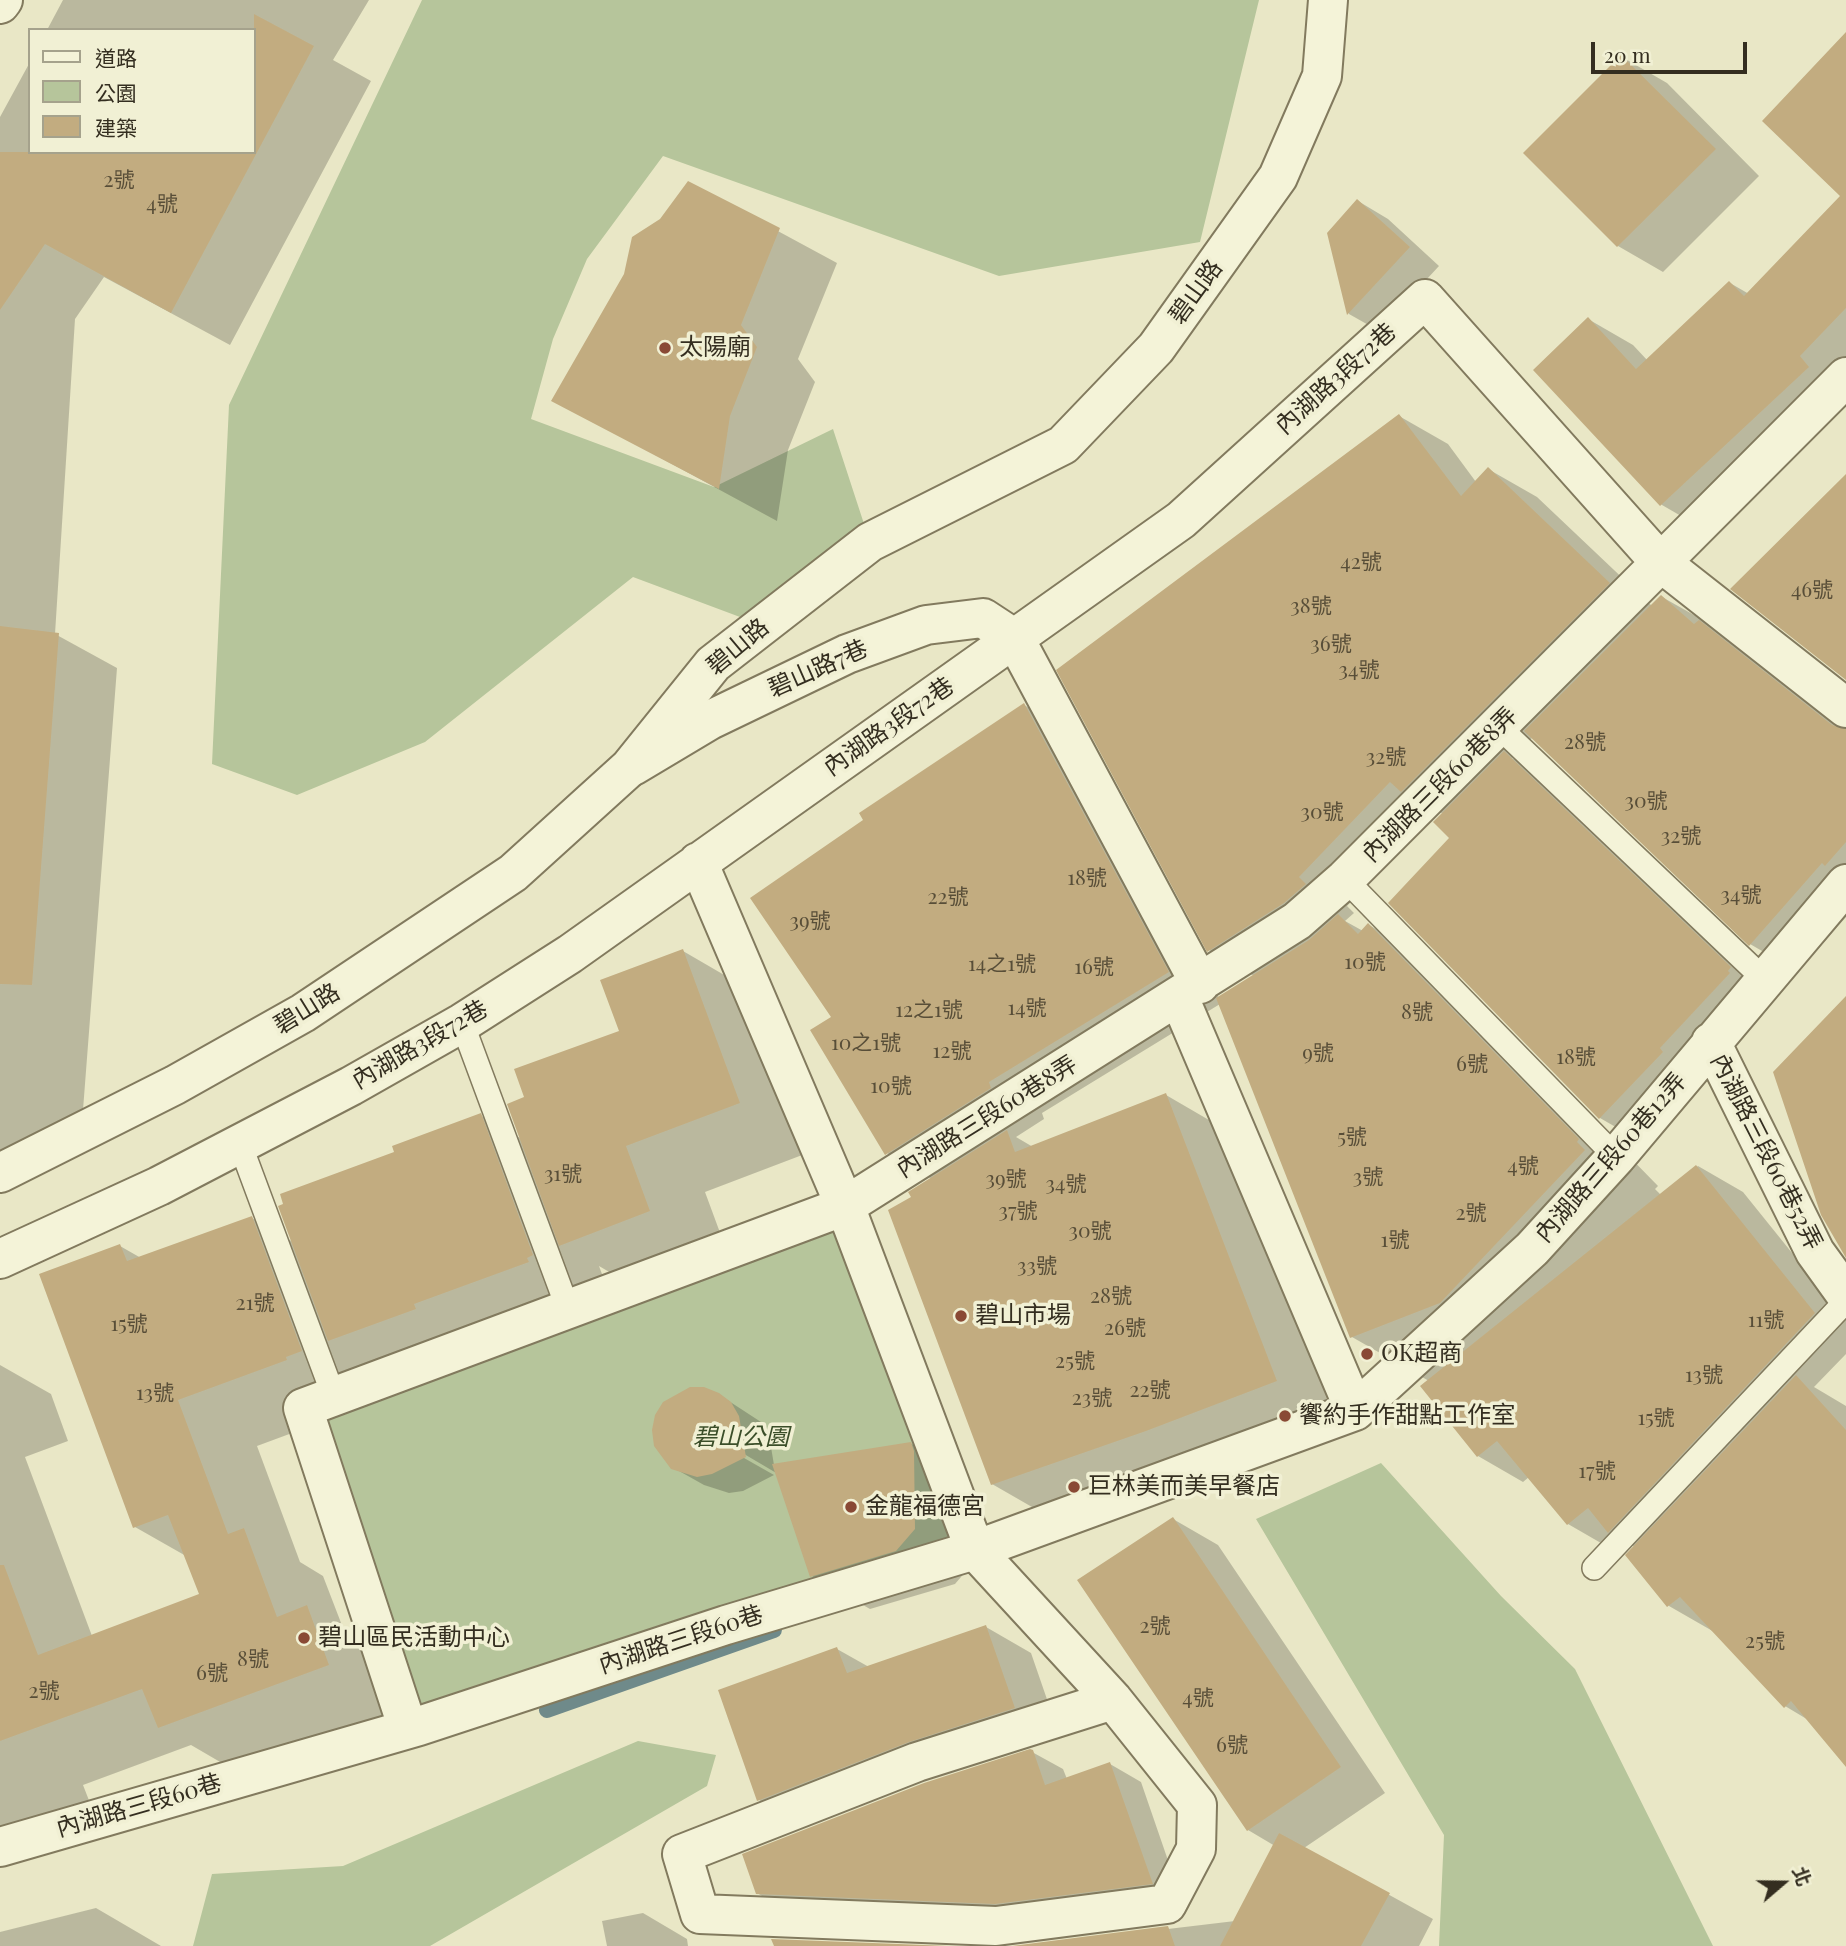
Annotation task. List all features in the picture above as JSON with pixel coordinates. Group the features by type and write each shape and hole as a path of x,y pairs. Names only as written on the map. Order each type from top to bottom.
{"street":[{"name":"碧山路","path":"0,1173 175,1085 303,1013 513,873 630,767 713,664 870,542 1063,445 1156,348 1278,177 1322,76 1328,0"},
{"name":"內湖路3段72巷","path":"0,1259 146,1192 240,1144 462,1023 570,954 1181,520 1425,299 1659,561"},
{"path":"1846,377 1659,561 1846,708"},
{"name":"內湖路三段60巷8弄","path":"408,1729 303,1408 845,1206 1297,921 1345,879 1499,727 1659,561"},
{"name":"碧山路7巷","path":"630,767 710,720 847,654 926,625 984,618 1015,639"},
{"path":"1015,639 1189,991 1355,1411"},
{"path":"698,862 845,1206 975,1550 1113,1700 1197,1805 1196,1849 1167,1904 996,1926 700,1914 682,1854 917,1762 1113,1700"},
{"name":"內湖路三段60巷12弄","path":"1355,1411 1532,1249 1616,1157 1846,884"},
{"name":"內湖路三段60巷52弄","path":"1711,1042 1815,1252 1846,1295"},
{"name":"內湖路三段60巷","path":"0,1847 408,1729 726,1625 975,1550 1355,1411"}],"lane":[{"path":"1499,727 1766,981"},
{"path":"1345,879 1616,1157"},
{"path":"462,1023 568,1309"},
{"path":"240,1144 334,1397"},
{"path":"1594,1568 1846,1301"}],"green space":[{"path":"422,0 1259,0 1200,242 999,276 663,156 587,259 553,339 531,419 714,487 833,429 866,530 740,617 633,577 425,742 297,795 212,764 229,405"},
{"name":"碧山公園","path":"845,1218 968,1542 418,1716 321,1420"},
{"path":"1381,1463 1501,1596 1575,1669 1713,1946 1439,1946 1444,1835 1256,1519"},
{"path":"638,1741 716,1755 707,1786 430,1946 193,1946 212,1874 343,1866"}],"building":[{"path":"254,14 314,46 171,313 45,244 0,310 0,152 256,154"},
{"path":"1846,32 1846,308 1800,356 1809,367 1660,506 1533,370 1588,317 1636,369 1729,281 1744,296 1840,196 1762,121"},
{"path":"1621,55 1716,149 1617,247 1523,153"},
{"path":"688,181 780,228 741,325 757,347 730,416 719,489 551,401 624,274 632,237 660,219"},
{"path":"1357,199 1410,247 1347,315 1327,233"},
{"path":"1399,414 1461,496 1488,467 1610,583 1401,792 1390,782 1299,877 1306,884 1284,903 1207,952 1056,670"},
{"path":"1846,474 1846,680 1730,589"},
{"path":"1661,595 1694,624 1699,620 1832,725 1846,729 1846,842 1825,866 1822,863 1749,946 1524,731"},
{"path":"0,626 59,633 32,985 0,984"},
{"path":"1024,703 1169,972 989,1082 991,1088 885,1155 810,1030 831,1017 750,898 863,820 859,813"},
{"path":"1504,751 1731,967 1728,971 1730,973 1660,1048 1663,1052 1599,1119 1388,903 1449,838 1433,822"},
{"path":"1338,914 1358,934 1368,923 1579,1139 1577,1142 1585,1150 1440,1303 1350,1338 1216,998 1309,940"},
{"path":"683,949 740,1103 626,1146 650,1211 559,1246 507,1104 524,1097 514,1069 619,1031 600,980"},
{"path":"1846,996 1846,1258 1821,1215 1773,1072"},
{"path":"1166,1093 1277,1381 1146,1431 991,1485 888,1210 911,1197 908,1192 1007,1130 1015,1152"},
{"path":"481,1113 533,1255 527,1258 529,1262 414,1304 416,1309 328,1341 278,1206 283,1204 280,1194 394,1152 392,1146"},
{"path":"1696,1165 1815,1313 1608,1533 1588,1508 1567,1525 1497,1441 1477,1457 1420,1386"},
{"path":"252,1216 302,1351 286,1357 287,1360 178,1400 228,1534 244,1528 277,1617 307,1605 329,1665 158,1728 142,1689 0,1741 0,1565 4,1565 38,1655 199,1594 168,1515 133,1528 39,1274 120,1244 127,1261"},
{"path":"1796,1375 1846,1430 1846,1767 1791,1701 1784,1708 1680,1597 1667,1607 1625,1555"},
{"path":"690,1387 704,1387 731,1402 739,1416 746,1457 712,1474 697,1477 671,1469 654,1446 652,1430 655,1415 663,1402"},
{"name":"金龍福德宮","path":"911,1442 914,1451 915,1529 896,1551 810,1577 772,1464"},
{"path":"1173,1517 1341,1767 1247,1831 1077,1580"},
{"path":"986,1625 1015,1708 909,1742 757,1801 718,1690 837,1647 847,1673"},
{"path":"1033,1750 1045,1785 1110,1762 1153,1884 995,1904 756,1894 742,1854 924,1783"},
{"path":"1279,1833 1390,1893 1361,1946 1220,1946"},
{"path":"1168,1926 1175,1946 1012,1946"},
{"path":"771,1939 949,1946 774,1946"}],"waterway":[{"path":"547,1710 774,1630"}],"place":[{"name":"太陽廟","path":"665,348"},
{"name":"碧山市場","path":"961,1316"},
{"name":"OK超商","path":"1367,1354"},
{"name":"饗約手作甜點工作室","path":"1285,1416"},
{"name":"巨林美而美早餐店","path":"1074,1487"},
{"name":"金龍福德宮","path":"851,1507"},
{"name":"碧山區民活動中心","path":"304,1638"}]}
